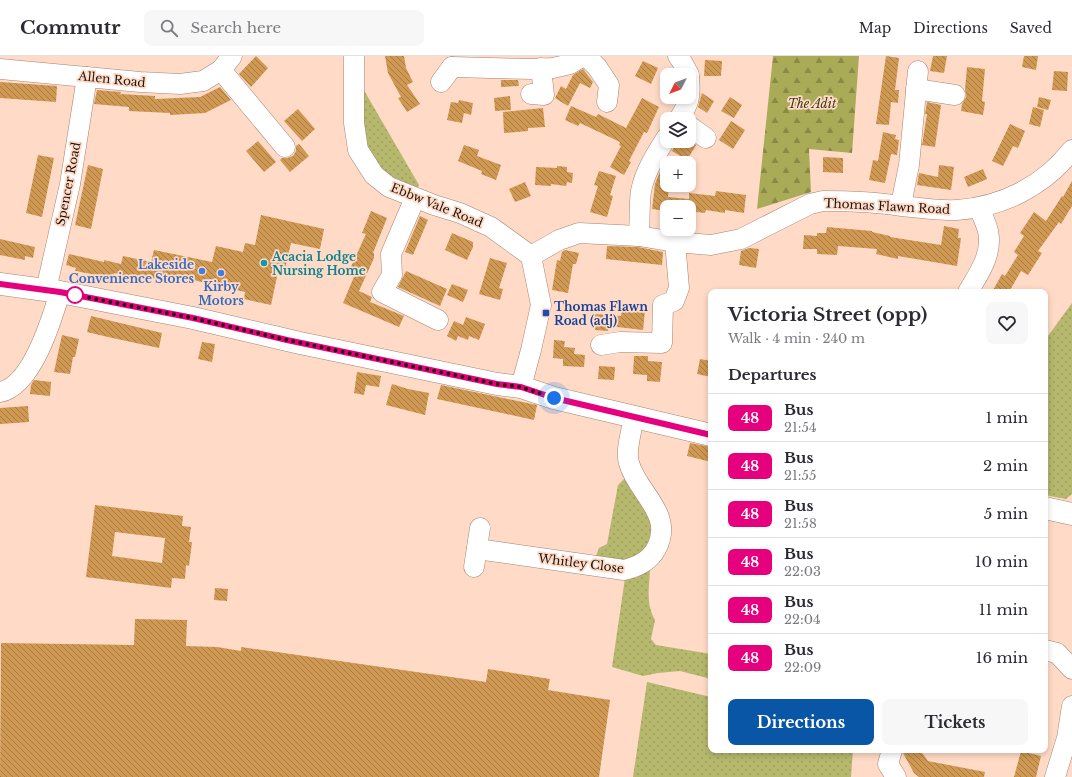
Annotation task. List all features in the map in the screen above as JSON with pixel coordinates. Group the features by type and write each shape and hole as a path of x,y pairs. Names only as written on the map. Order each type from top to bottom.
{"main road":[{"path":"0,284 53,291 193,318 285,340 497,384 521,387 554,398 708,434"},
{"path":"1048,509 1072,514"}],"street":[{"name":"Ebbw Vale Road","path":"354,56 354,124 358,150 374,175 389,187 415,198 460,213 491,227 531,256"},
{"path":"446,68 553,68 570,64 583,56"},
{"path":"586,56 597,67 609,85 607,102"},
{"name":"Allen Road","path":"0,69 140,82 180,84 203,81 226,63 285,147"},
{"path":"684,112 691,93 685,65"},
{"path":"531,94 544,95 541,68"},
{"name":"Spencer Road","path":"0,392 8,390 20,379 34,361 51,323 53,291 87,76"},
{"path":"902,206 909,165 917,80 955,95"},
{"path":"696,131 706,138"},
{"path":"640,236 641,192 647,172 660,148"},
{"name":"Thomas Flawn Road","path":"531,256 559,240 579,233 640,236 675,242 711,245 741,239 810,204 823,201 955,210 979,208 996,204 1015,196 1040,181 1072,150"},
{"path":"415,198 391,254 392,275 382,292 438,320"},
{"path":"970,289 984,264 988,250 988,232 979,208"},
{"path":"601,345 620,342 662,343 663,305 674,301 679,288 675,242"},
{"path":"521,387 541,305 531,256"},
{"name":"Whitley Close","path":"480,528 476,558 624,570 640,565 650,558 658,546 661,533 660,521 650,499 636,481 628,461 628,451 634,417"},
{"path":"1048,651 1057,653 1072,669"},
{"path":"1055,777 1069,739 1072,706"},
{"path":"891,753 888,764 896,777"}],"green space":[{"name":"The Adit","path":"773,56 859,56 852,153 809,149 811,192 757,209"},
{"path":"358,80 419,185 417,188 388,175 368,155"},
{"path":"1072,303 1072,494 1066,499 1048,496 1048,336"},
{"path":"625,478 647,507 651,527 650,535 645,549 639,554 632,558 623,560 610,560 596,556 599,548 607,544 618,485"},
{"path":"650,570 649,602 655,620 651,639 656,645 708,654 708,678 680,671 643,676 612,667 625,578 635,578"},
{"path":"647,682 708,696 708,753 853,753 851,777 633,777"}],"building":[{"path":"256,56 268,68 251,87 239,74"},
{"path":"385,56 404,56 406,68 413,82 407,85 420,104 407,112 398,98 401,97 388,73"},
{"path":"886,56 899,58 895,90 899,90 898,103 891,102 889,125 876,124"},
{"path":"933,56 947,56 944,73 930,71"},
{"path":"1024,56 1038,56 1036,70 1022,67"},
{"path":"705,60 722,61 721,76 704,76"},
{"path":"643,61 658,68 651,84 635,76"},
{"path":"967,67 985,69 982,101 985,102 983,115 961,111 962,104 966,97 965,89"},
{"path":"583,69 593,82 590,88 580,83 568,106 555,98 561,86 566,89 573,75"},
{"path":"1054,71 1068,72 1067,91 1052,90"},
{"path":"501,80 518,80 519,86 501,87"},
{"path":"0,82 57,86 56,102 0,98"},
{"path":"220,87 231,100 205,113 170,115 170,113 129,111 129,107 94,104 97,90 121,92 120,94 155,96 155,99 200,97"},
{"path":"702,93 714,101 707,113 698,107"},
{"path":"510,96 511,110 495,111 494,98"},
{"path":"730,97 742,105 734,118 721,111"},
{"path":"1039,97 1051,100 1048,110 1037,107"},
{"path":"642,98 659,107 647,133 644,132 629,161 631,162 624,175 610,167 621,146 619,145 620,142 580,123 578,126 565,120 571,106 596,117 598,114 626,128"},
{"path":"459,100 473,103 471,115 464,113 462,123 447,120 451,102 458,103"},
{"path":"927,102 941,105 935,147 922,145 927,114 925,114"},
{"path":"1033,107 1044,110 1040,127 1029,124"},
{"path":"543,108 545,127 528,128 528,131 504,133 503,112"},
{"path":"298,109 315,129 302,141 284,121"},
{"path":"731,121 745,130 733,149 719,140"},
{"path":"1010,124 1025,131 1018,148 1013,146 1003,166 992,161"},
{"path":"883,132 896,135 895,139 899,140 897,155 891,154 885,183 869,180 873,160 878,161"},
{"path":"258,141 276,162 264,172 246,151"},
{"path":"299,144 309,156 290,172 280,160 282,158 293,156 296,151 296,146"},
{"path":"464,145 479,150 477,156 501,165 496,180 481,174 482,171 458,161"},
{"path":"674,148 694,148 689,156 680,156 672,151"},
{"path":"38,155 54,158 42,217 26,213"},
{"path":"823,157 843,158 843,173 823,172"},
{"path":"88,165 103,169 91,229 75,225"},
{"path":"939,165 954,167 951,190 917,185 919,173 938,177"},
{"path":"557,166 567,167 567,172 573,173 572,183 567,182 566,186 551,184 551,186 535,185 536,167 557,168"},
{"path":"983,169 987,179 968,187 964,177"},
{"path":"599,171 616,176 610,195 613,196 607,217 590,212 598,186 594,185"},
{"path":"660,172 660,192 668,192 668,197 689,199 689,193 715,196 716,191 746,195 744,213 725,210 725,213 706,210 705,213 696,212 696,200 660,200 660,210 652,209 655,184"},
{"path":"1072,181 1072,206 1061,224 1059,222 1038,251 1042,253 1028,275 1021,271 1011,289 994,289 1002,274 1005,276 1018,255 1014,252 1024,236 1020,233 1034,212 1046,221 1062,196 1063,197"},
{"path":"525,182 531,196 515,202 509,189"},
{"path":"371,211 387,218 373,253 374,258 359,291 372,297 370,302 404,316 399,327 343,303 356,272 350,269 366,234 362,233"},
{"path":"261,215 324,229 320,249 291,243 284,273 278,272 271,305 244,299 245,292 176,276 174,283 138,275 137,278 114,273 113,278 75,271 76,268 66,265 69,254 104,262 104,260 121,264 123,256 151,262 154,250 212,262 216,246 243,252 245,243 255,245"},
{"path":"420,216 428,220 413,255 405,252"},
{"path":"944,226 959,229 958,238 961,238 957,266 898,256 898,259 876,254 877,249 838,246 837,255 817,254 817,249 803,249 804,235 817,236 817,233 826,233 827,227 872,231 890,237 941,245"},
{"path":"452,233 473,242 473,247 467,260 445,250"},
{"path":"0,239 35,247 33,258 25,256 25,260 0,255"},
{"path":"607,246 638,247 663,252 662,265 606,259"},
{"path":"749,248 759,249 756,268 739,265 741,251"},
{"path":"565,250 579,253 576,264 573,264 568,293 552,290 557,260 560,261 562,252"},
{"path":"490,258 507,263 499,288 503,289 500,300 479,294"},
{"path":"406,271 447,289 440,306 398,287"},
{"path":"452,284 468,290 463,302 447,295"},
{"path":"622,309 645,311 643,330 609,326 608,331 595,330 595,314 621,316"},
{"path":"91,316 162,333 159,348 87,332"},
{"path":"466,317 485,324 479,340 469,336 468,340 458,336 456,341 447,336 454,321 463,325"},
{"path":"62,335 79,339 75,357 73,357 70,374 54,372"},
{"path":"554,340 565,341 564,347 575,348 574,354 585,355 584,367 563,366 563,359 553,358"},
{"path":"202,342 215,344 212,362 198,359"},
{"path":"634,356 648,356 648,361 662,362 660,382 647,381 647,375 633,374"},
{"path":"700,359 708,360 708,376 697,374"},
{"path":"599,366 615,367 614,380 598,379"},
{"path":"357,372 381,376 379,387 366,385 364,395 354,393"},
{"path":"34,380 51,382 50,396 30,394 31,385"},
{"path":"392,384 429,393 425,415 386,405"},
{"path":"441,385 537,405 534,420 437,399"},
{"path":"28,406 29,422 0,424 0,408"},
{"path":"690,443 708,446 708,461 687,456"},
{"path":"95,505 183,516 182,526 191,527 189,542 192,542 189,566 186,565 185,579 172,578 171,588 86,577","holes":["115,532 165,538 162,563 112,556"]},
{"path":"215,588 228,589 227,601 214,600"},
{"path":"135,619 187,620 186,646 217,647 241,651 241,647 486,682 488,669 550,679 548,690 610,700 599,777 0,777 1,643 134,645"},
{"path":"903,753 922,753 928,761 985,772 984,777 919,777 914,773"},
{"path":"1020,753 1029,753 1041,756 1036,777 1014,777"}],"bus line":[{"name":"48","path":"0,284 60,292 193,318 300,343 316,345 497,384 521,387 554,398 708,434"}],"place":[{"name":"Acacia Lodge Nursing Home","path":"264,263"},
{"name":"Lakeside Convenience Stores","path":"202,271"},
{"name":"Kirby Motors","path":"221,273"},
{"name":"Thomas Flawn Road (adj)","path":"546,313"}],"route":[{"path":"75,295 193,318 300,343 316,345 497,384 521,387 554,398"}]}
